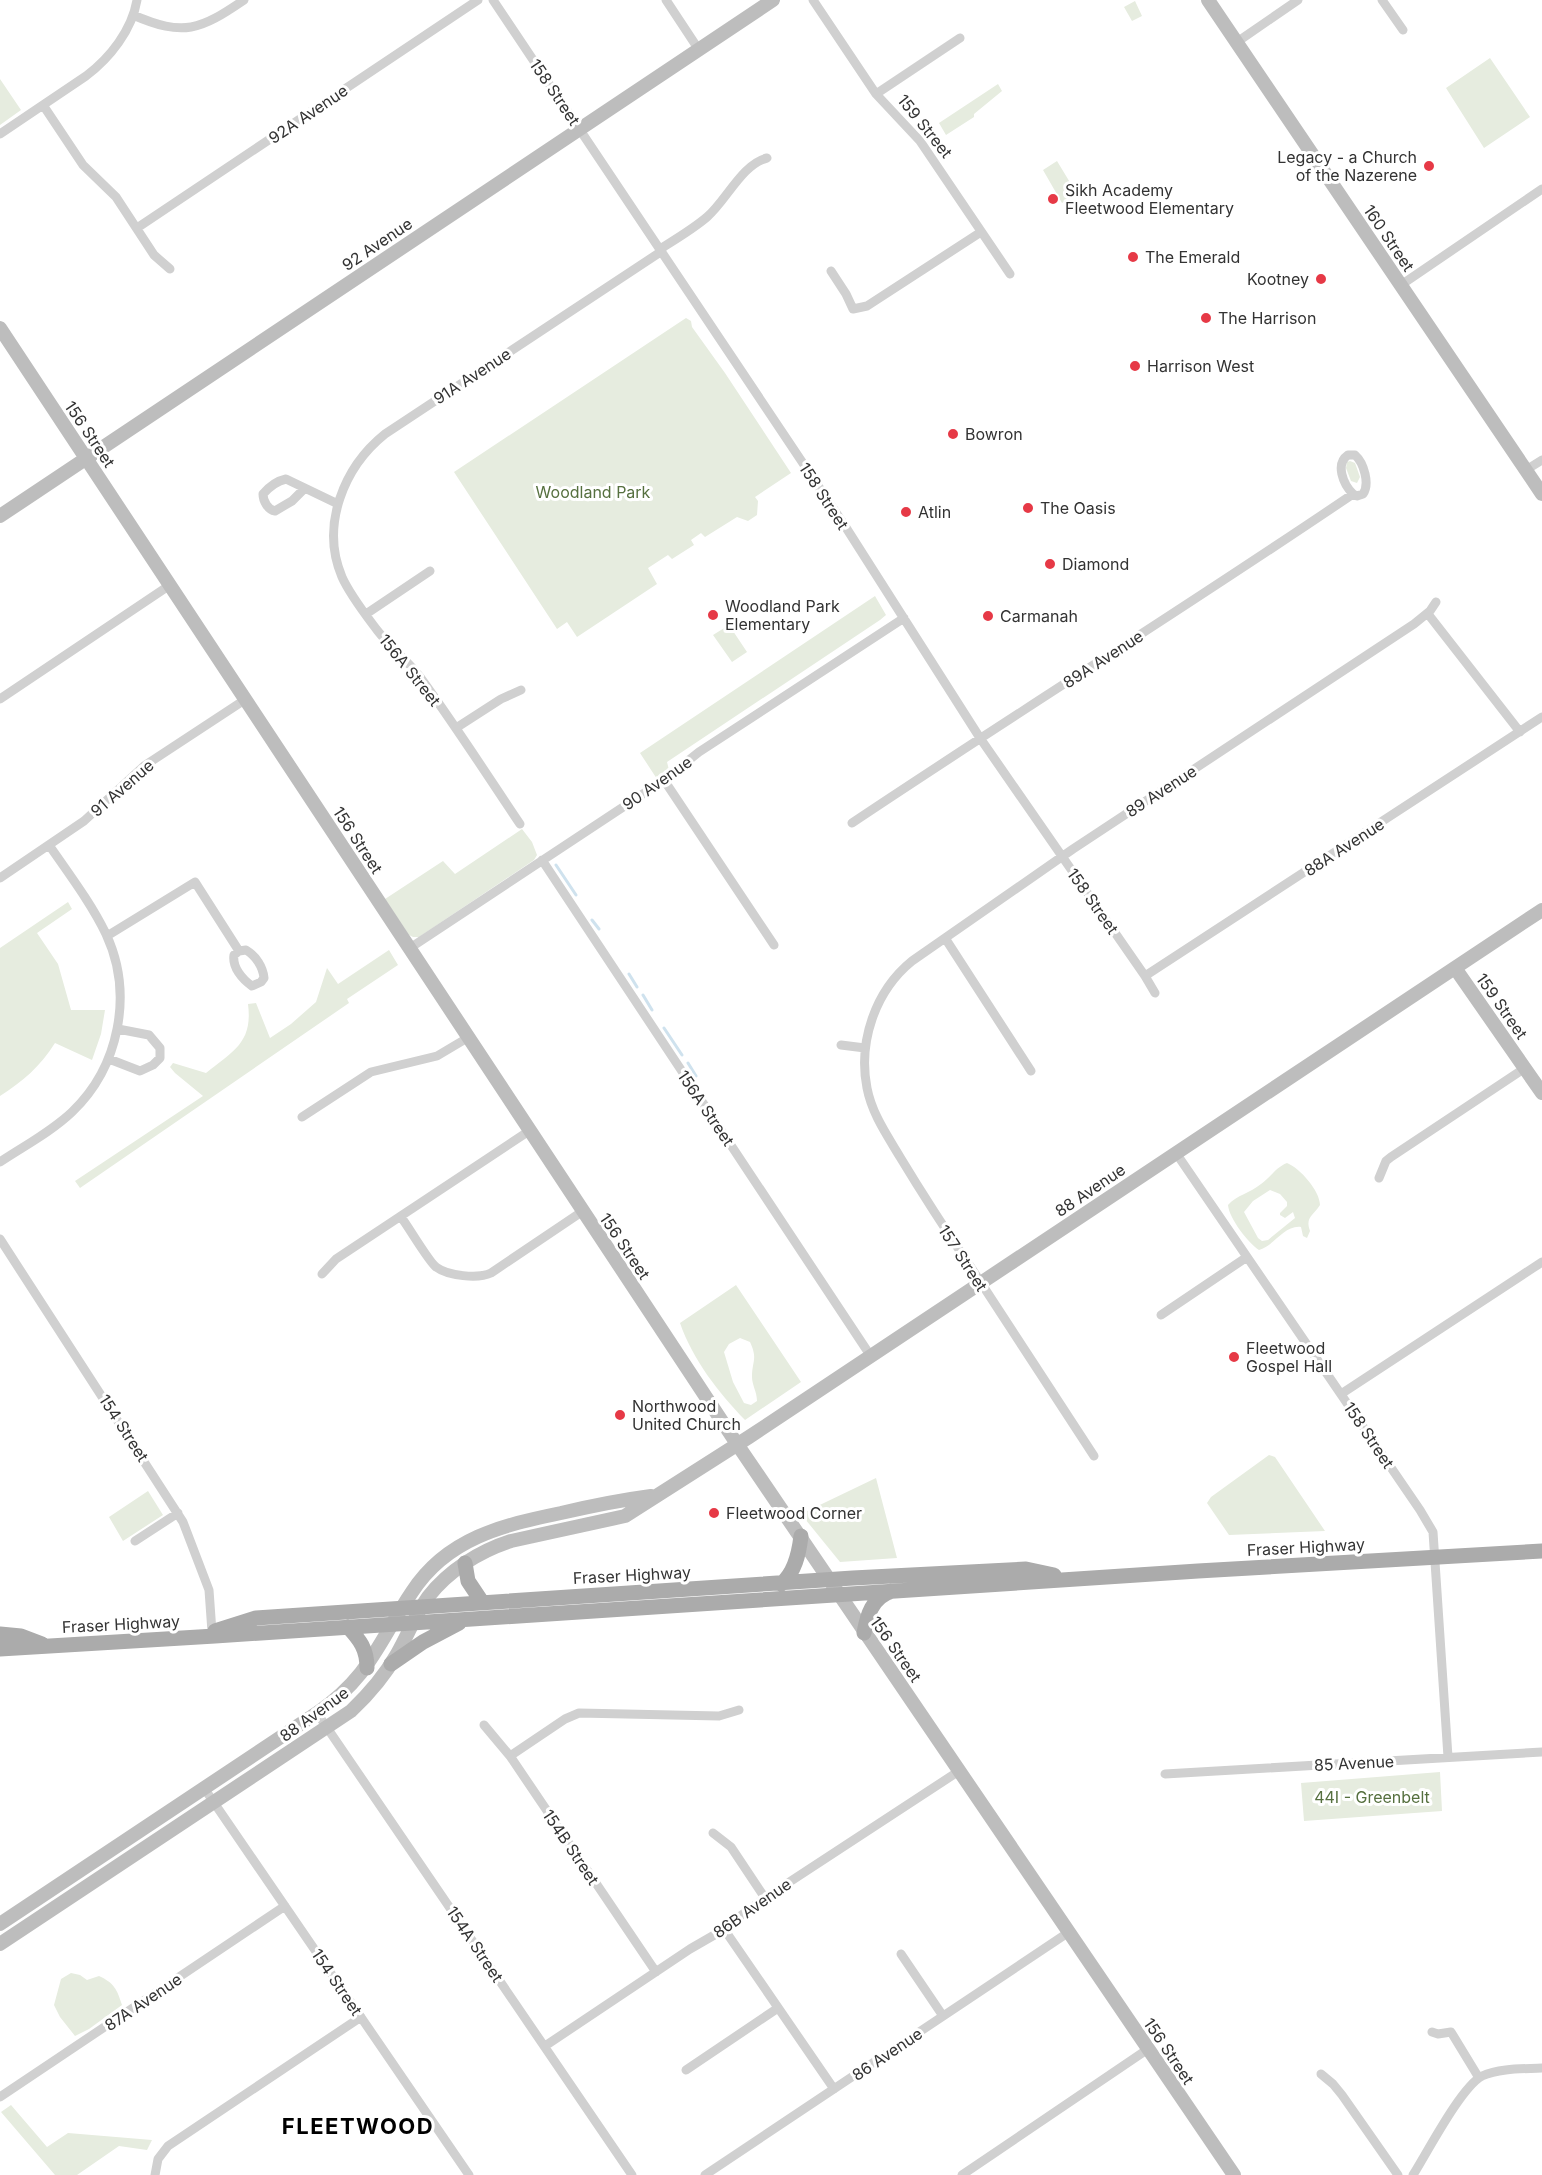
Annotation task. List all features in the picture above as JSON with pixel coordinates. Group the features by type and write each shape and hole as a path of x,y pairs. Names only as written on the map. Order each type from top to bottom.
{"main road":[{"name":"92 Avenue","path":"0,516 773,0"},
{"name":"160 Street","path":"1208,0 1542,494"},
{"name":"156 Street","path":"0,328 737,1444 1234,2175"},
{"name":"88 Avenue","path":"0,1944 356,1706 391,1664 422,1607 443,1581 465,1563 495,1546 511,1541 625,1516 1542,910"},
{"name":"159 Street","path":"1455,968 1542,1093"},
{"name":"88 Avenue","path":"0,1924 317,1713 348,1689 366,1668 412,1590 434,1566 455,1549 488,1531 518,1522 619,1500 656,1496"},
{"path":"781,1584 795,1563 800,1549 801,1536"},
{"name":"Fraser Highway","path":"0,1648 393,1625 839,1593 1542,1551"},
{"path":"465,1563 468,1581 482,1602"},
{"name":"Fraser Highway","path":"197,1637 256,1618 482,1602 1026,1569 1072,1579"},
{"path":"864,1633 867,1618 874,1603 886,1593 895,1590"},
{"path":"391,1664 423,1642 464,1620"},
{"path":"348,1627 363,1646 367,1656 366,1668"},
{"name":"Fraser Highway","path":"0,1634 21,1636 48,1646"}],"street":[{"path":"0,134 99,65 119,42 133,15 137,0"},
{"path":"133,15 164,26 191,27 214,19 244,0"},
{"name":"92A Avenue","path":"137,228 478,0"},
{"name":"158 Street","path":"493,0 845,526 980,738 1155,993"},
{"path":"666,0 699,50"},
{"name":"159 Street","path":"813,0 876,94 920,141 1010,274"},
{"path":"1237,42 1298,0"},
{"path":"1382,0 1403,30"},
{"path":"876,94 960,38"},
{"path":"43,105 83,165 116,197 154,255 170,268"},
{"name":"91A Avenue","path":"338,504 352,470 385,434 706,218 746,171 756,162 767,158"},
{"path":"1401,285 1541,191"},
{"path":"831,272 853,309 860,308 867,306 981,232"},
{"path":"1526,470 1542,460"},
{"path":"304,489 338,504"},
{"name":"89A Avenue","path":"852,823 1353,494"},
{"name":"156A Street","path":"338,504 334,538 337,561 344,582 379,632 417,672 520,824"},
{"path":"366,614 430,571"},
{"path":"0,699 170,585"},
{"name":"89 Avenue","path":"889,986 903,967 1062,856 1428,614 1436,602"},
{"path":"1428,614 1520,732"},
{"name":"90 Avenue","path":"410,948 664,780 699,752 904,618"},
{"path":"456,728 501,699 521,690"},
{"name":"91 Avenue","path":"0,878 100,808 144,766 246,699"},
{"name":"88A Avenue","path":"1145,976 1542,717"},
{"path":"664,780 774,945"},
{"path":"0,1162 72,1112 94,1087 109,1059 118,1029 119,981 107,936 49,845"},
{"name":"156A Street","path":"542,860 870,1355"},
{"path":"107,936 195,882 239,951"},
{"path":"945,938 1031,1071"},
{"name":"157 Street","path":"889,986 874,1014 865,1048 864,1069 867,1089 878,1119 936,1217 1094,1456"},
{"path":"109,1059 140,1071 153,1065 160,1058 160,1048 149,1035 118,1029"},
{"path":"302,1117 371,1072 437,1056 469,1037"},
{"path":"841,1045 865,1048"},
{"path":"1379,1178 1386,1161 1391,1157 1525,1068"},
{"path":"322,1274 336,1259 529,1131"},
{"name":"158 Street","path":"1176,1153 1341,1394 1432,1532 1448,1757"},
{"path":"401,1217 435,1267 463,1275 480,1276 491,1273 583,1211"},
{"name":"154 Street","path":"0,1239 178,1513 188,1533 209,1590 212,1632"},
{"path":"1161,1315 1247,1257"},
{"path":"1341,1394 1542,1262"},
{"path":"135,1541 178,1513"},
{"path":"510,1756 575,1714 719,1716 739,1710"},
{"name":"154A Street","path":"317,1713 632,2175"},
{"name":"154B Street","path":"484,1725 510,1756 656,1972"},
{"name":"85 Avenue","path":"1165,1774 1542,1752"},
{"name":"86B Avenue","path":"545,2046 959,1771"},
{"name":"154 Street","path":"204,1788 470,2175"},
{"path":"713,1833 731,1847 765,1898"},
{"name":"87A Avenue","path":"0,2097 285,1906"},
{"path":"724,1929 834,2089"},
{"name":"86 Avenue","path":"705,2175 1069,1932"},
{"path":"901,1954 943,2016"},
{"path":"686,2070 778,2008"},
{"path":"155,2175 158,2159 170,2145 361,2017"},
{"path":"1432,2032 1438,2034 1451,2032 1479,2078"},
{"path":"962,2175 1148,2049"},
{"path":"1413,2175 1459,2103 1479,2078 1499,2071 1542,2068"},
{"path":"1321,2074 1337,2088 1398,2175"}],"green space":[{"path":"1135,1 1142,16 1132,21 1124,7"},
{"path":"1490,58 1530,117 1484,148 1446,88"},
{"path":"0,79 21,110 0,125"},
{"path":"998,84 1002,91 974,114 974,117 946,135 939,123"},
{"path":"1057,161 1077,194 1062,203 1043,170"},
{"name":"Woodland Park","path":"686,318 691,321 692,327 791,473 755,497 758,501 757,515 748,521 737,517 705,537 701,533 691,540 694,545 672,559 668,555 648,568 657,584 577,637 567,622 557,629 454,472"},
{"path":"1347,462 1355,463 1360,477 1357,483 1351,481 1346,468"},
{"path":"875,596 886,615 667,762 669,770 657,779 640,753"},
{"path":"729,625 747,652 732,662 713,635"},
{"path":"522,829 532,842 537,855 534,860 419,937 409,935 385,899 443,861 455,874"},
{"path":"68,902 72,909 37,933 58,964 71,1010 105,1010 101,1034 92,1060 55,1043 30,1073 0,1096 0,948"},
{"path":"389,950 398,965 347,999 349,1003 80,1188 75,1181 203,1096 170,1067 173,1063 206,1073 225,1058 244,1037 249,1017 248,1004 256,1003 270,1038 291,1024 316,1002 327,968 338,984"},
{"path":"1287,1163 1303,1175 1317,1193 1320,1205 1310,1217 1308,1223 1310,1231 1307,1238 1303,1236 1301,1227 1295,1227 1259,1250 1240,1230 1228,1205 1264,1182","holes":["1270,1190 1280,1194 1287,1202 1287,1206 1280,1215 1285,1218 1293,1212 1295,1218 1268,1240 1262,1241 1258,1238 1244,1212 1253,1201"]},
{"path":"736,1285 801,1382 745,1420 707,1375 685,1337 680,1323","holes":["740,1338 750,1342 754,1352 752,1377 757,1401 751,1405 744,1403 733,1382 724,1352 729,1344"]},
{"path":"1269,1455 1275,1457 1325,1531 1229,1535 1207,1503 1211,1497"},
{"path":"876,1478 897,1558 840,1562 801,1514"},
{"path":"148,1491 163,1515 123,1541 109,1517"},
{"name":"44I - Greenbelt","path":"1440,1772 1442,1811 1304,1821 1301,1783"},
{"path":"71,1973 87,1980 99,1976 108,1981 114,1987 122,2005 89,2029 75,2036 54,2005 61,1979"},
{"path":"11,2105 47,2147 68,2133 152,2140 147,2150 119,2146 77,2175 55,2175 1,2112"}],"waterway":[{"path":"556,865 576,895"},
{"path":"592,920 599,929"},
{"path":"629,974 637,987"},
{"path":"643,995 652,1010"},
{"path":"664,1028 682,1055"},
{"path":"688,1063 696,1076"}],"place":[{"name":"Legacy - a Church of the Nazerene","path":"1429,166"},
{"name":"Sikh Academy Fleetwood Elementary","path":"1053,199"},
{"name":"The Emerald","path":"1133,257"},
{"name":"Kootney","path":"1321,279"},
{"name":"The Harrison","path":"1206,318"},
{"name":"Harrison West","path":"1135,366"},
{"name":"Bowron","path":"953,434"},
{"name":"The Oasis","path":"1028,508"},
{"name":"Atlin","path":"906,512"},
{"name":"Diamond","path":"1050,564"},
{"name":"Woodland Park Elementary","path":"713,615"},
{"name":"Carmanah","path":"988,616"},
{"name":"Fleetwood Gospel Hall","path":"1234,1357"},
{"name":"Northwood United Church","path":"620,1415"},
{"name":"Fleetwood Corner","path":"714,1513"}],"district":[{"name":"FLEETWOOD","path":"358,2126"}]}
